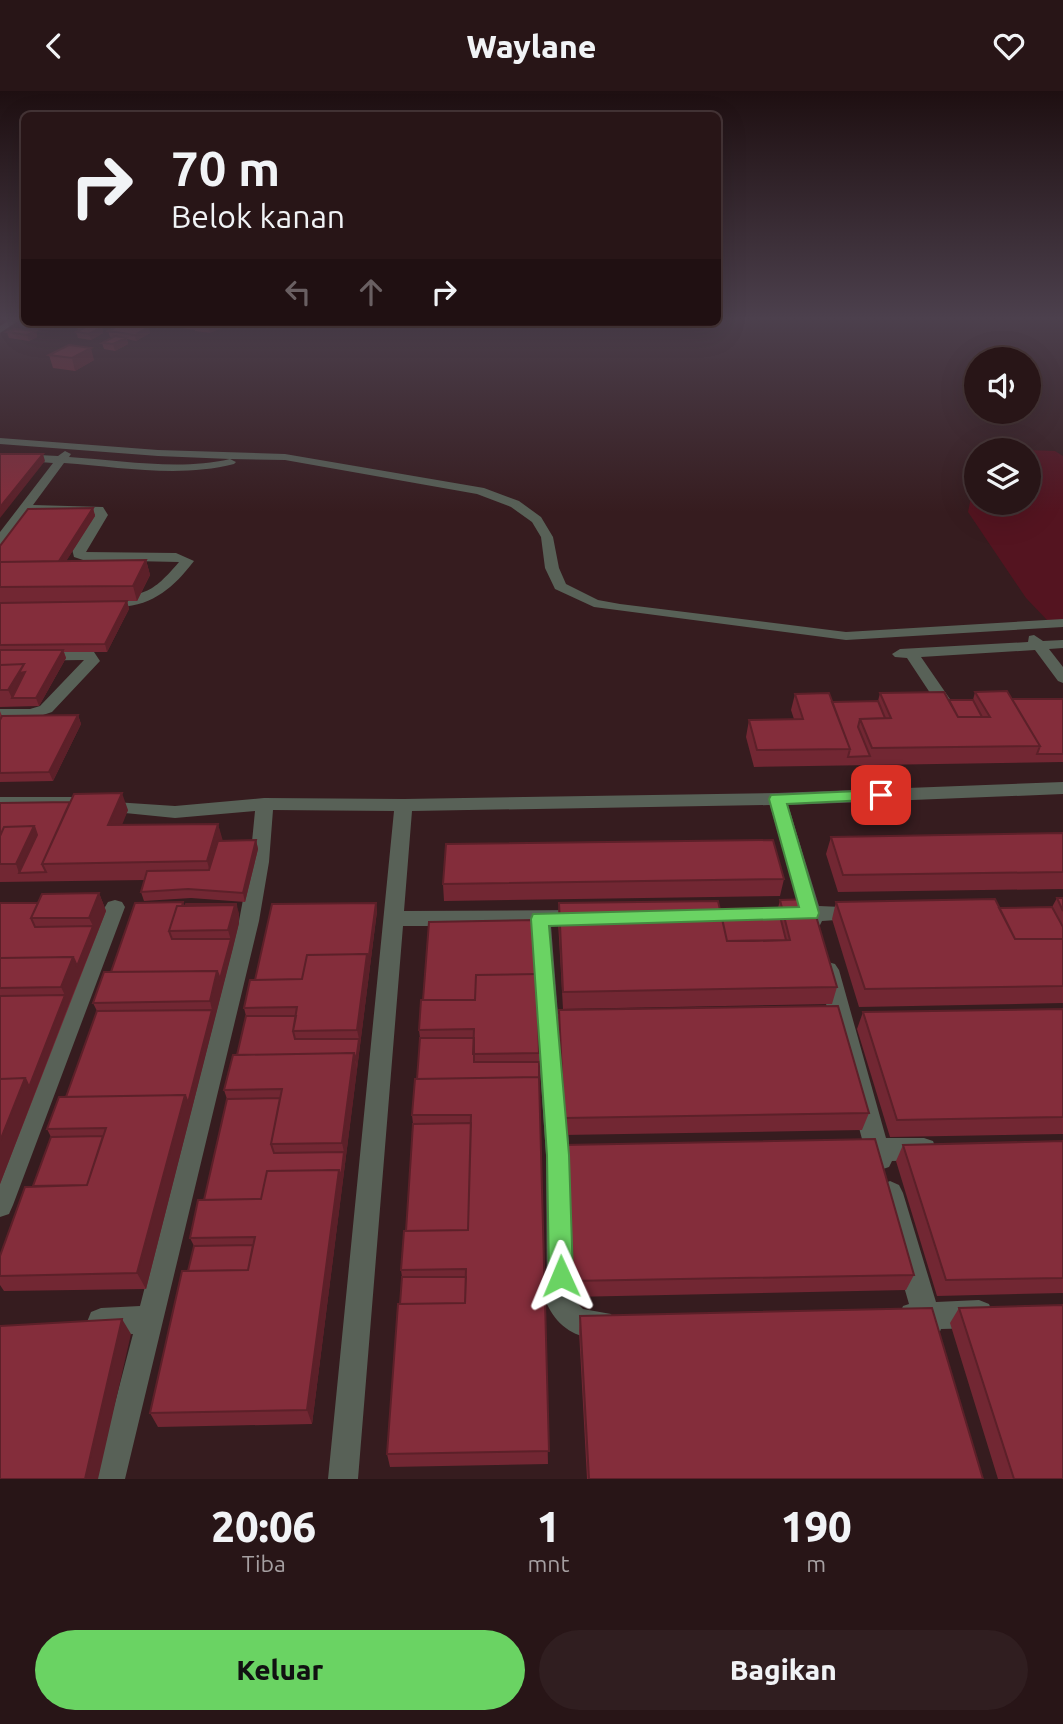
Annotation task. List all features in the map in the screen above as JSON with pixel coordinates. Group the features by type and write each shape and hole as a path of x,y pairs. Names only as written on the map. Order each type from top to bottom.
{"street":[{"path":"0,441 285,457 480,491 515,504 537,520 547,537 552,568 559,586 594,603 656,614 846,636 1063,623"},
{"path":"0,541 71,447"},
{"path":"0,456 199,467 226,464 242,456"},
{"path":"26,509 99,510 102,515 79,549 79,554 83,556 176,557 187,561 149,599 134,604 88,605"},
{"path":"1024,626 1063,678"},
{"path":"918,702 951,702 906,654 1063,644"},
{"path":"0,656 89,655 92,661 46,709 31,714 0,714"},
{"path":"0,803 93,803 175,812 264,804 404,805 777,799 1063,788"},
{"path":"777,799 934,1341"},
{"path":"110,1479 152,1319 243,906 265,833 264,804"},
{"path":"343,1479 404,805"},
{"path":"0,1205 115,907"},
{"path":"89,908 142,907"},
{"path":"783,914 877,913"},
{"path":"392,919 594,918"},
{"path":"540,919 558,1155 564,1311 582,1323 624,1324"},
{"path":"816,1021 871,1020"},
{"path":"549,1023 597,1024"},
{"path":"835,1150 944,1149"},
{"path":"558,1155 608,1155"},
{"path":"886,1316 1009,1313"},
{"path":"69,1323 152,1319"}],"shaded area":[{"path":"1041,450 1055,451 1063,456 1063,620 1047,620 1026,598 970,515 1041,515"}],"building":[{"path":"0,454 43,454 0,507"},
{"path":"93,508 59,561 0,562 0,546 28,509"},
{"path":"146,560 133,586 0,587 0,562"},
{"path":"127,601 105,644 0,645 0,603"},
{"path":"0,650 63,650 36,698 12,698 25,672 19,673 24,664 0,665"},
{"path":"24,664 8,690 0,690 0,665"},
{"path":"1007,691 1040,746 872,748 860,719 891,718 880,693 944,692 958,717 990,717 975,692"},
{"path":"829,693 850,749 757,750 749,720 803,719 795,694"},
{"path":"1012,699 1063,699 1063,754 1037,754 1040,746"},
{"path":"949,700 973,700 982,717 958,717"},
{"path":"878,701 885,718 860,719 858,727 870,756 848,757 850,749 832,702"},
{"path":"78,715 49,772 0,773 2,716"},
{"path":"122,793 108,825 218,824 207,861 42,864 74,794"},
{"path":"70,802 42,864 46,872 19,873 37,835 34,826 4,827 0,836 0,803"},
{"path":"34,826 16,864 0,864 0,836 4,827"},
{"path":"1063,833 1063,872 843,875 831,837"},
{"path":"256,840 243,893 188,889 141,892 147,871 209,870 218,841"},
{"path":"773,840 784,879 443,884 446,844"},
{"path":"99,893 89,918 31,918 42,894"},
{"path":"1057,898 1063,898 1063,911"},
{"path":"811,899 837,987 563,992 559,903 718,901 727,941 759,941 790,940 780,900"},
{"path":"995,899 1015,939 1063,939 1063,986 865,989 836,902"},
{"path":"183,902 182,906 177,906 169,931 172,939 231,939 220,979 217,971 111,972 135,903"},
{"path":"0,903 38,903 31,918 35,927 93,926 77,966 73,957 0,958"},
{"path":"376,903 368,963 367,954 307,955 302,979 255,980 272,904"},
{"path":"236,904 237,914 235,905 185,906"},
{"path":"235,905 228,930 169,931 177,906"},
{"path":"1052,907 1063,927 1063,939 1015,939 999,908"},
{"path":"778,908 786,940 727,941 720,909"},
{"path":"535,920 537,974 476,975 475,1000 423,1000 429,922"},
{"path":"367,954 357,1030 293,1031 297,1007 244,1008 250,980 302,979 307,955"},
{"path":"73,957 61,987 0,988 0,958"},
{"path":"217,971 210,1001 93,1003 104,972"},
{"path":"537,974 539,1053 473,1054 474,1029 419,1030 421,1000 475,1000 476,975"},
{"path":"65,995 29,1087 25,1078 0,1079 0,996"},
{"path":"838,1006 869,1113 564,1118 559,1010"},
{"path":"1063,1009 1063,1117 897,1120 863,1012"},
{"path":"212,1010 188,1103 185,1095 66,1097 97,1011"},
{"path":"246,1016 296,1016 293,1031 295,1039 359,1039 356,1061 354,1053 237,1055"},
{"path":"420,1038 474,1038 474,1062 539,1062 539,1077 417,1079"},
{"path":"354,1053 342,1143 271,1144 282,1089 224,1090 233,1055"},
{"path":"539,1077 549,1451 387,1454 398,1304 465,1303 466,1269 401,1270 404,1231 468,1230 471,1115 412,1115 415,1079"},
{"path":"25,1078 0,1141 0,1079"},
{"path":"185,1095 137,1273 0,1276 0,1256 25,1187 87,1185 106,1128 47,1129 59,1097"},
{"path":"280,1098 271,1144 274,1153 344,1152 341,1178 339,1170 267,1171 261,1199 204,1200 227,1099"},
{"path":"471,1123 468,1230 406,1231 413,1124"},
{"path":"103,1136 87,1185 33,1186 51,1137"},
{"path":"875,1139 914,1275 570,1281 564,1145"},
{"path":"1063,1141 1063,1278 946,1280 903,1145"},
{"path":"339,1170 307,1410 150,1413 182,1271 248,1270 255,1237 190,1238 198,1200 261,1199 267,1171"},
{"path":"253,1245 248,1270 188,1271 194,1246"},
{"path":"402,1277 466,1277 465,1303 400,1304"},
{"path":"1063,1305 1063,1479 1014,1479 959,1308"},
{"path":"932,1308 983,1479 589,1479 580,1316"},
{"path":"122,1319 85,1479 0,1479 0,1326"}],"route":[{"path":"561,1276 558,1155 540,919 810,913 777,799 881,795"}]}
